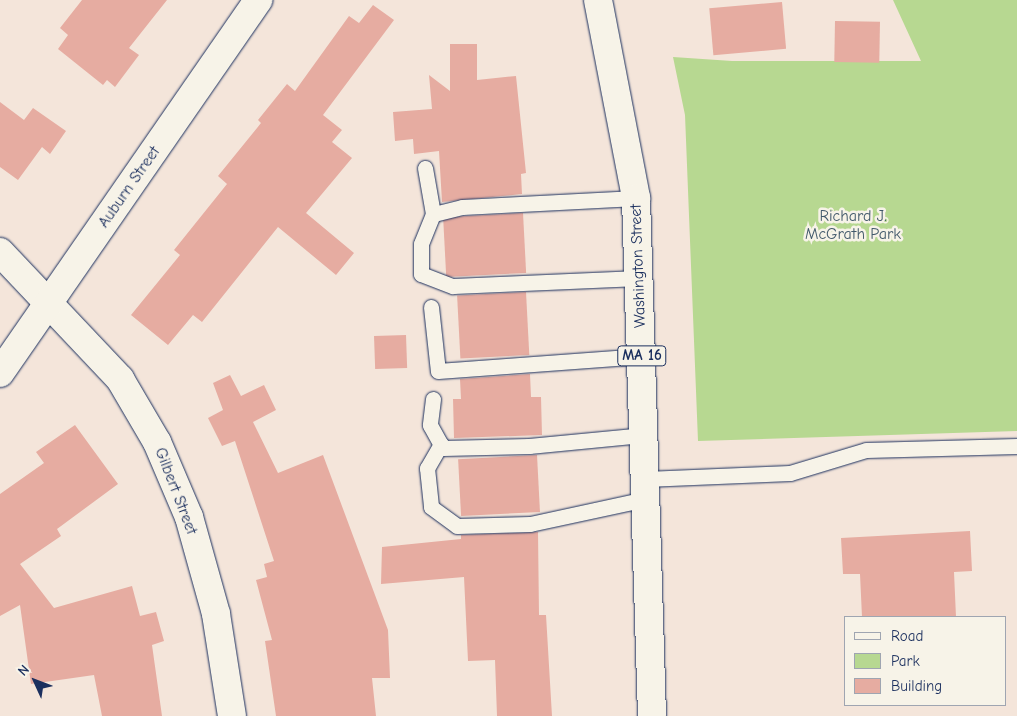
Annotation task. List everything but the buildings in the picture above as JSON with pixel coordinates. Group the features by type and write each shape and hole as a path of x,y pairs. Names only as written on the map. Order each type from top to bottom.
{"street":[{"name":"Auburn Street","path":"0,373 258,0"},
{"name":"Washington Street","path":"598,0 636,198 640,278 652,716"},
{"name":"Gilbert Street","path":"0,252 49,300 120,379 157,442 189,517 216,614 232,716"}],"lane":[{"path":"426,168 433,214 421,244 421,274 453,286 640,278"},
{"path":"433,214 462,207 636,198"},
{"path":"431,306 438,371 642,356"},
{"path":"433,399 430,425 441,444"},
{"path":"441,444 528,446 644,435"},
{"path":"441,444 427,468 431,507 457,526 530,524 646,489 790,474 866,450 1017,446"}],"green space":[{"name":"Richard J. McGrath Park","path":"893,0 1017,0 1017,431 698,441 685,115 673,57 732,61 921,61"}]}
